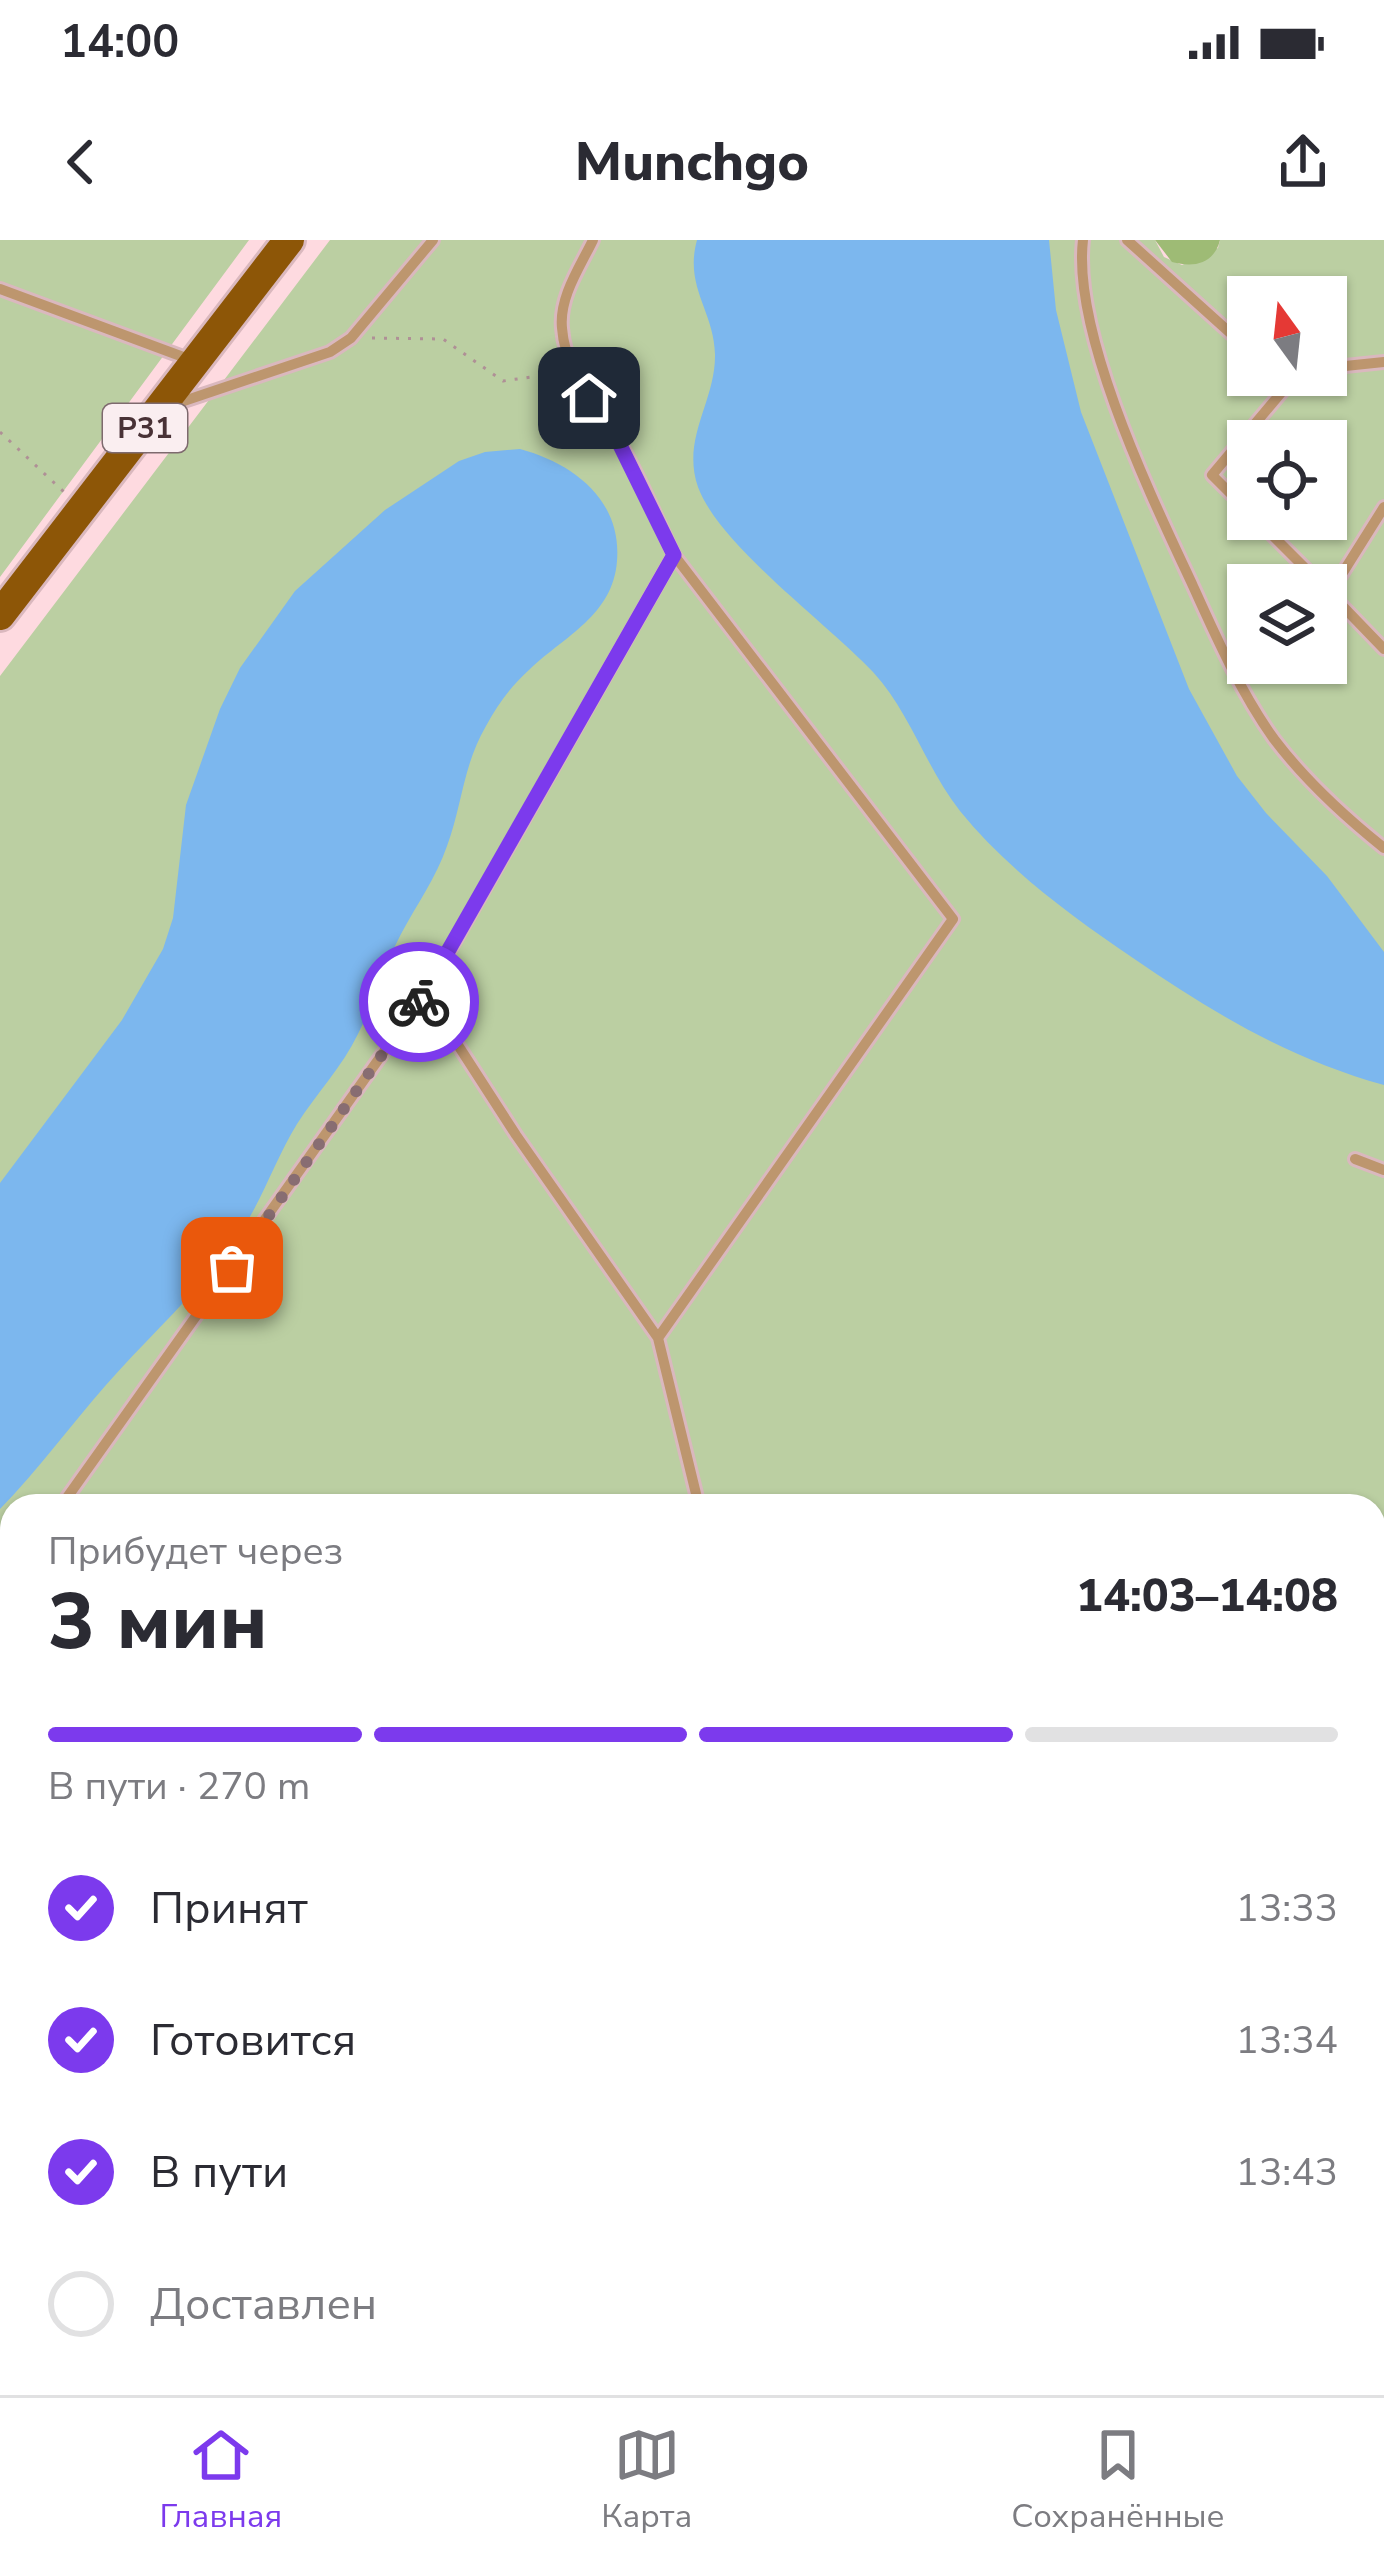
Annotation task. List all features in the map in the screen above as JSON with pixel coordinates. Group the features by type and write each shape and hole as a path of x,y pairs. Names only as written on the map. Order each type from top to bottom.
{"main road":[{"name":"Р31","path":"0,615 289,240"}],"lane":[{"path":"160,409 330,352 351,338 433,240"},
{"path":"593,240 563,307 562,326 572,371 616,437 674,555 953,919 658,1338"},
{"path":"1083,240 1089,311 1108,381 1146,486 1208,619 1271,735 1348,820 1384,848"},
{"path":"1127,240 1227,330"},
{"path":"0,290 196,362"},
{"path":"1347,366 1384,362"},
{"path":"1258,420 1278,396"},
{"path":"1227,457 1212,475 1227,490"},
{"path":"1344,564 1384,507"},
{"path":"1277,540 1301,564"},
{"path":"70,1494 424,994 674,555"},
{"path":"1347,611 1384,650"},
{"path":"424,994 658,1338 696,1494"},
{"path":"1355,1159 1384,1170"}],"path":[{"path":"351,338 443,339 503,381 572,371"},
{"path":"0,432 81,508"}],"green space":[{"path":"0,240 249,240 0,577"},
{"path":"330,240 1155,240 1164,257 1182,265 1218,248 1220,240 1384,240 1384,1494 0,1494 0,676"},
{"path":"1155,240 1220,240 1208,259 1188,264 1172,262"}],"water":[{"path":"697,240 1049,240 1056,310 1081,412 1189,689 1237,776 1327,876 1384,952 1384,1085 1316,1062 1223,1015 1041,891 960,811 873,672 728,534 710,510 694,469 696,436 715,354 694,272"},
{"path":"520,449 539,455 590,487 611,519 616,539 614,580 607,596 585,623 517,682 491,718 472,756 443,858 395,946 358,1034 297,1124 238,1236 28,1479 14,1494 0,1494 0,1183 122,1020 163,949 173,918 186,805 220,709 240,668 295,591 385,510 459,461 485,452"}],"way so far":[{"path":"232,1268 419,1002"}],"route":[{"path":"419,1002 674,555 616,437 589,398"}]}
